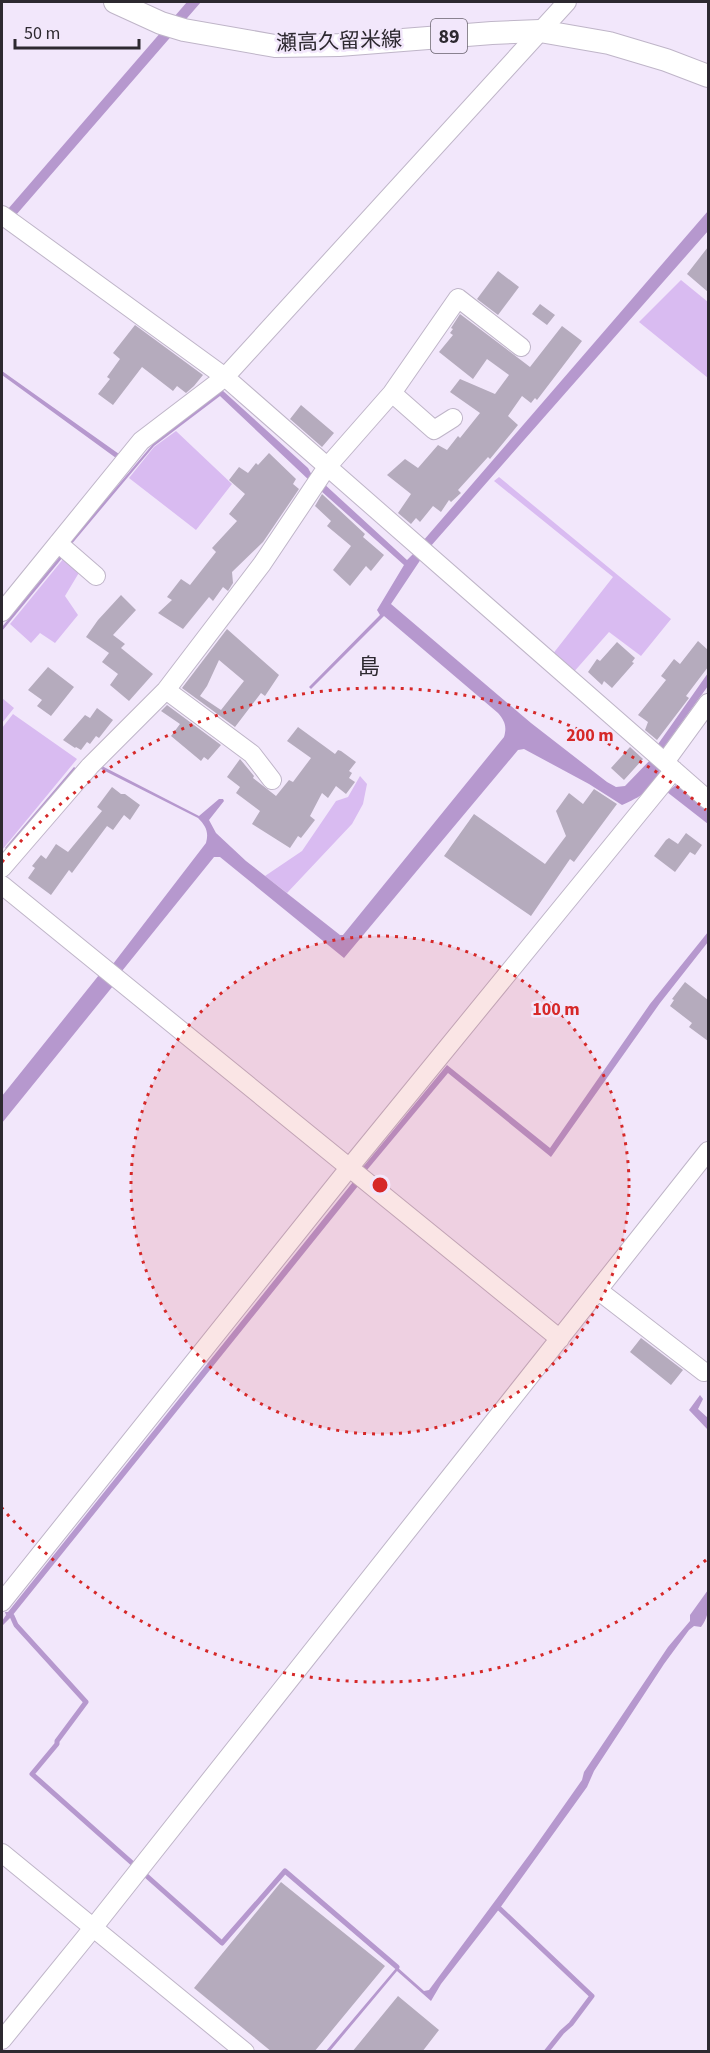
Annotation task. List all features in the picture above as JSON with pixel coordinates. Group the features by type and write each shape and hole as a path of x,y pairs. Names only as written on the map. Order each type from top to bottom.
{"main road":[{"name":"瀬高久留米線","path":"115,2 161,23 184,30 275,46 339,45 540,31 609,43 666,60 708,76"}],"street":[{"path":"2,612 141,441 225,377 567,2"},
{"path":"2,215 225,377 708,800"},
{"path":"2,868 90,766 166,690 262,564 327,467 392,393 458,298 521,347"},
{"path":"392,393 434,430 453,418"},
{"path":"58,543 96,576"},
{"path":"166,690 252,754 272,780"},
{"path":"2,1602 669,766 708,703"},
{"path":"2,885 561,1339"},
{"path":"2,2040 561,1339 708,1151"},
{"path":"599,1291 704,1372"},
{"path":"2,1853 245,2052"}],"shaded area":[{"path":"187,2 201,2 16,215 8,209"},
{"path":"708,211 708,231 430,547 423,541"},
{"path":"681,280 708,302 708,378 639,322"},
{"path":"2,371 119,454 116,458 2,375"},
{"path":"222,390 308,468 313,477 322,482 407,560 416,551 423,556 391,604 531,723 607,782 616,787 625,786 654,756 656,747 708,673 708,686 654,761 660,769 655,782 641,796 622,805 589,784 524,749 518,750 344,958 220,857 214,857 122,971 113,964 206,843 207,832 198,818 99,768 100,765 199,816 219,799 223,799 224,801 209,820 216,833 246,861 340,935 343,935 505,733 505,724 498,713 384,616 311,689 309,687 380,615 377,610 404,565 220,396 154,446 70,546 68,544 153,444"},
{"path":"176,431 232,484 196,530 129,478 154,447"},
{"path":"499,477 671,619 641,656 609,632 572,674 552,655 613,577 494,481"},
{"path":"61,555 63,557 2,631 2,627"},
{"path":"64,558 80,571 65,596 78,615 55,643 40,633 31,643 10,624"},
{"path":"2,698 14,708 2,723"},
{"path":"13,714 77,759 2,850 2,728"},
{"path":"74,767 78,770 9,851 5,848"},
{"path":"360,776 367,784 363,804 352,824 287,893 265,876 302,851 336,801 348,797"},
{"path":"676,785 708,811 708,824 667,792"},
{"path":"708,932 708,942 660,1003 551,1157 448,1073 367,1170 363,1167 447,1065 550,1148 650,1004"},
{"path":"99,975 113,986 2,1123 2,1096"},
{"path":"353,1182 358,1186 2,1626 5,1612 8,1612"},
{"path":"700,1395 703,1399 698,1409 708,1418 708,1430 689,1410"},
{"path":"708,1590 709,1605 704,1623 701,1627 694,1626 689,1630 664,1664 594,1771 587,1787 500,1908 441,1984 431,2001 397,1971 330,2051 326,2051 397,1967 424,1991 429,1990 582,1780 584,1772 668,1647 690,1621 690,1615"}],"building":[{"path":"708,247 708,292 687,274"},
{"path":"498,271 519,287 498,315 477,299"},
{"path":"540,304 555,315 547,325 532,314"},
{"path":"460,314 530,367 562,326 582,341 537,400 535,398 531,403 522,396 508,416 518,425 490,459 488,457 458,490 461,493 451,502 449,500 441,512 433,506 420,522 416,518 411,524 398,513 411,494 387,475 405,459 418,468 438,445 447,450 480,413 450,392 460,379 495,394 509,375 487,359 473,379 439,352 453,335 450,333 453,329 451,328"},
{"path":"135,325 203,375 186,393 177,386 173,391 142,367 113,405 98,394 110,379 107,377 120,359 113,353"},
{"path":"301,405 334,433 322,447 290,419"},
{"path":"269,453 296,479 293,484 299,489 263,542 232,572 233,583 228,591 223,587 213,601 209,597 183,629 158,613 172,600 167,597 181,579 190,585 216,552 212,548 237,521 229,514 245,494 229,480 239,467 248,473"},
{"path":"322,494 365,534 363,537 384,555 371,571 366,566 350,586 333,570 351,546 327,526 331,521 315,506"},
{"path":"121,595 136,610 113,635 125,644 121,648 153,674 129,701 110,685 118,674 102,662 109,653 86,637"},
{"path":"227,629 279,675 265,696 261,693 235,727 182,688","holes":["219,660 244,681 221,710 200,696"]},
{"path":"698,641 708,650 708,667 686,696 689,698 657,740 645,730 648,722 638,715 666,680 661,676 674,659 680,664"},
{"path":"617,642 635,658 632,662 634,663 612,688 604,681 602,685 588,672 597,659 600,661"},
{"path":"48,667 74,687 51,716 37,706 42,700 28,690"},
{"path":"167,705 221,745 208,760 204,757 201,761 171,736 180,724 161,711"},
{"path":"97,708 113,720 99,738 96,736 90,744 87,742 81,750 63,740 85,715 90,718"},
{"path":"298,727 335,754 338,750 341,751 356,762 349,771 352,773 349,778 355,782 346,794 336,786 328,798 322,793 310,816 315,820 301,838 298,836 290,848 252,824 260,811 236,793 240,787 227,777 240,759 254,776 253,778 276,796 289,780 293,782 311,758 287,741"},
{"path":"630,747 643,759 624,780 611,768"},
{"path":"112,787 140,805 130,820 124,815 113,830 107,826 72,873 69,870 51,895 28,878 35,868 32,866 41,855 46,859 56,844 68,852 102,811 97,807"},
{"path":"594,789 617,804 574,862 570,859 531,916 444,856 474,814 545,864 566,836 556,811 569,793 583,804"},
{"path":"686,833 702,845 695,855 690,852 675,872 654,856 666,840 669,838 678,844"},
{"path":"685,982 708,1000 708,1041 689,1027 692,1023 670,1006 674,1000 672,999"},
{"path":"641,1338 683,1370 671,1385 630,1352"},
{"path":"281,1882 385,1966 314,2052 272,2052 194,1988"},
{"path":"398,1996 439,2030 422,2052 352,2052"}],"waterway":[{"path":"12,1616 16,1625 86,1702 57,1744 32,1774 222,1943 285,1871 397,1967"},
{"path":"499,1908 592,1996 546,2052"}],"district":[{"name":"島","path":"369,666"}]}
